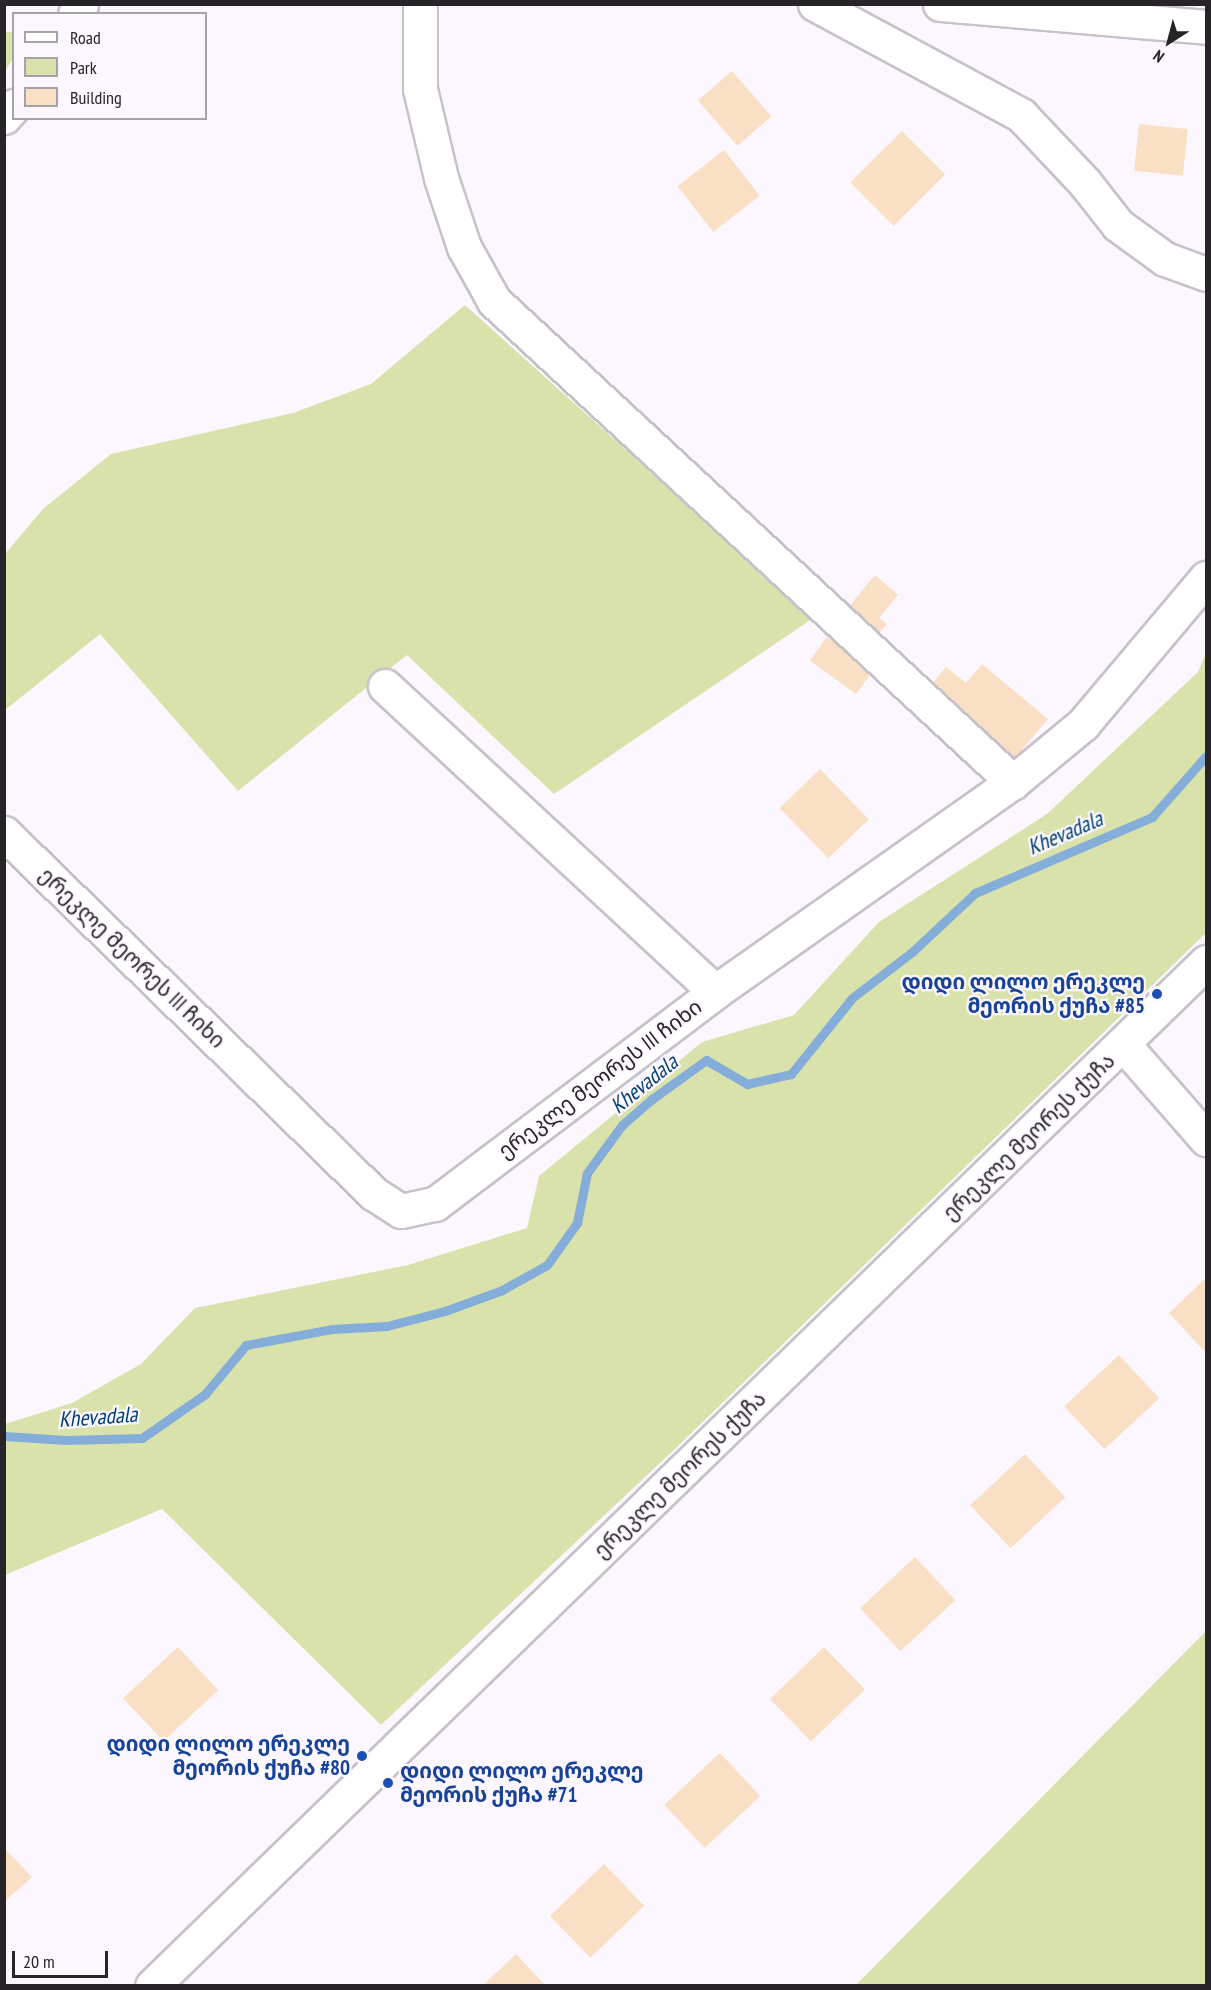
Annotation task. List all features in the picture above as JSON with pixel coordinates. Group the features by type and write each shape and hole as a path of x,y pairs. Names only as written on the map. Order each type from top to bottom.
{"street":[{"path":"420,4 420,89 441,177 464,247 494,301 1013,782"},
{"path":"815,4 1021,115 1085,183 1118,225 1165,259 1206,273"},
{"path":"940,4 1163,14 1206,27"},
{"name":"ერეკლე მეორეს III ჩიხი","path":"4,833 373,1193 401,1211 435,1204 715,992 1013,782 1083,724 1206,578"},
{"path":"386,686 715,992"},
{"name":"ერეკლე მეორეს ქუჩა","path":"152,1986 1124,1045 1206,962"},
{"path":"1124,1045 1206,1139"}],"green space":[{"path":"5,32 12,32 12,60 5,71"},
{"path":"465,305 813,618 554,794 407,655 238,791 100,634 5,710 5,554 43,509 111,454 293,413 371,384"},
{"path":"1206,653 1206,933 676,1448 381,1725 162,1509 5,1575 5,1424 72,1403 141,1364 195,1308 408,1265 527,1228 539,1176 702,1042 794,1015 879,922 1047,814 1198,672"},
{"path":"1206,1631 1206,1985 856,1985"}],"building":[{"path":"732,71 771,116 737,146 698,101"},
{"path":"1139,124 1188,129 1183,176 1134,171"},
{"path":"902,131 945,174 894,226 850,183"},
{"path":"724,150 760,196 713,232 678,186"},
{"path":"875,575 898,595 879,618 887,624 873,640 842,615"},
{"path":"827,637 873,671 856,694 810,660"},
{"path":"982,664 1048,719 1011,763 926,692 946,667 966,683"},
{"path":"820,769 869,819 828,858 780,808"},
{"path":"1206,1278 1206,1353 1169,1313"},
{"path":"1119,1355 1159,1398 1104,1449 1064,1406"},
{"path":"1025,1454 1065,1497 1010,1548 970,1505"},
{"path":"915,1557 955,1600 900,1651 860,1608"},
{"path":"178,1647 218,1690 163,1741 123,1698"},
{"path":"824,1647 865,1689 811,1742 770,1699"},
{"path":"720,1753 760,1796 705,1848 664,1805"},
{"path":"4,1848 32,1877 4,1902"},
{"path":"604,1864 644,1906 590,1958 550,1916"},
{"path":"516,1954 546,1986 482,1986"}],"waterway":[{"name":"Khevadala","path":"4,1436 66,1440 142,1438 205,1394 246,1345 332,1329 387,1326 445,1311 502,1290 547,1265 577,1223 587,1173 622,1125 652,1099 706,1060 747,1084 791,1074 852,998 912,952 975,893 1152,817 1206,756"}],"place":[{"name":"დიდი ლილო ერეკლე მეორის ქუჩა #85","path":"1157,994"},
{"name":"დიდი ლილო ერეკლე მეორის ქუჩა #80","path":"362,1756"},
{"name":"დიდი ლილო ერეკლე მეორის ქუჩა #71","path":"388,1783"}]}
